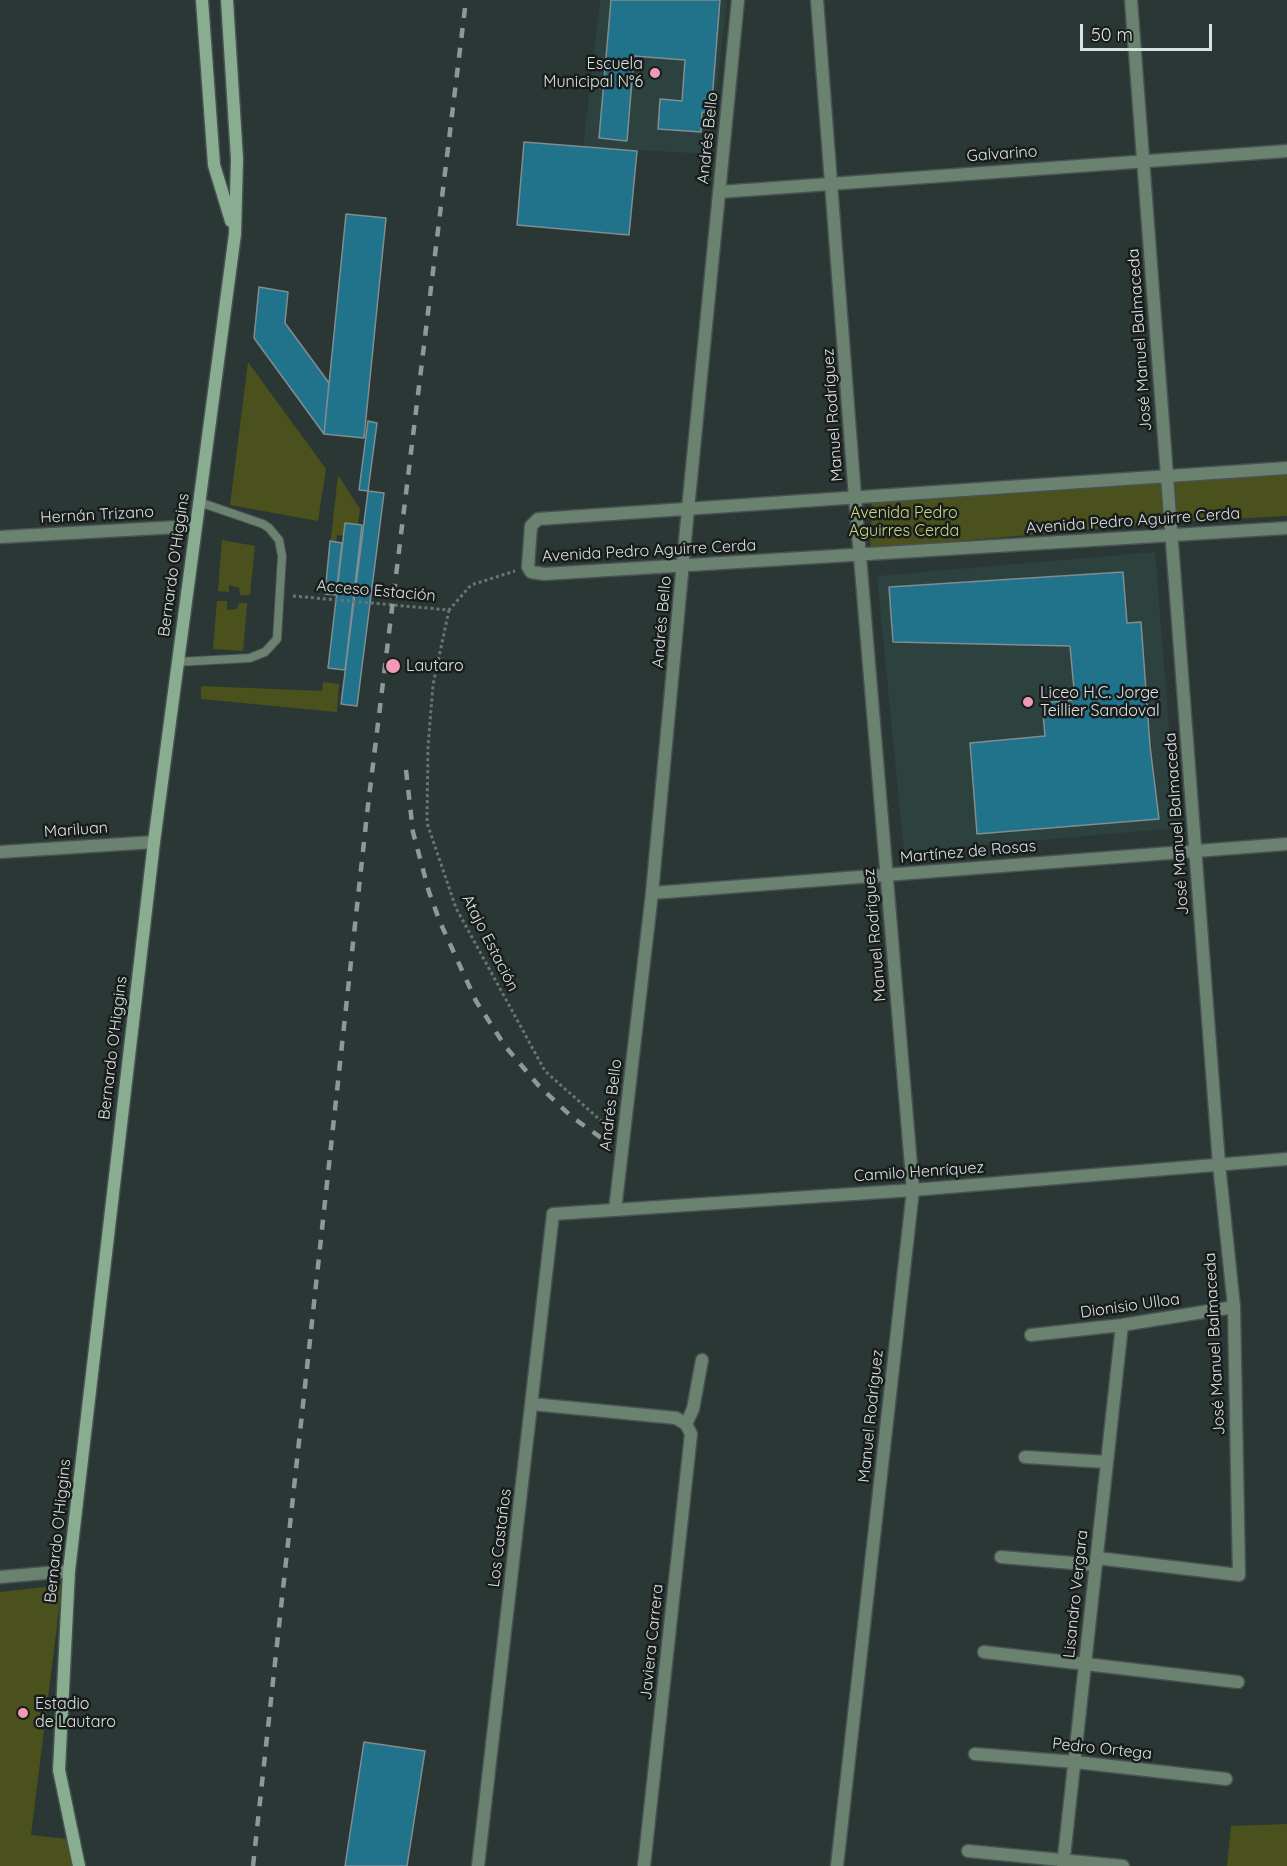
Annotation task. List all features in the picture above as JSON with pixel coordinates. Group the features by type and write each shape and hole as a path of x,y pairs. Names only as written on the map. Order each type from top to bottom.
{"main road":[{"name":"Bernardo O'Higgins","path":"202,0 214,165 235,234"},
{"name":"Bernardo O'Higgins","path":"79,1866 58,1770 69,1571 154,842 235,234 237,159 227,0"}],"street":[{"name":"Andrés Bello","path":"615,1210 652,892 738,0"},
{"name":"Manuel Rodríguez","path":"817,0 855,497 913,1190 837,1866"},
{"name":"José Manuel Balmaceda","path":"1096,1562 1239,1575 1234,1307 1219,1164 1131,0"},
{"name":"Galvarino","path":"719,192 1287,150"},
{"name":"Avenida Pedro Aguirre Cerda","path":"1287,468 538,519 531,525 528,567 531,572 544,574 1287,528"},
{"name":"Hernán Trizano","path":"0,537 195,526"},
{"name":"Mariluan","path":"0,852 154,842"},
{"name":"Martínez de Rosas","path":"652,892 1287,844"},
{"name":"Camilo Henríquez","path":"553,1214 913,1190 1287,1159"},
{"name":"Los Castaños","path":"478,1866 553,1214"},
{"name":"Dionisio Ulloa","path":"1031,1335 1122,1325 1234,1307"},
{"name":"Lisandro Vergara","path":"1064,1863 1122,1325"},
{"name":"Javiera Carrera","path":"644,1866 691,1440 686,1424 693,1409 702,1360"},
{"path":"532,1404 676,1418 686,1424"},
{"path":"1025,1457 1107,1461"},
{"path":"1001,1557 1096,1562"},
{"path":"0,1577 69,1571"},
{"path":"984,1652 1238,1682"},
{"name":"Pedro Ortega","path":"975,1754 1075,1762 1226,1779"},
{"path":"968,1851 1064,1863 1123,1866"}],"lane":[{"path":"177,662 250,658 265,652 277,639 282,548 275,534 263,524 198,502"}],"path":[{"name":"Acceso Estación","path":"280,595 449,610 471,585 528,567"},
{"name":"Atajo Estación","path":"449,610 433,685 428,747 427,823 456,908 544,1071 623,1140"}],"shaded area":[{"name":"Escuela Municipal N°6","path":"600,0 727,0 709,154 583,147"},
{"name":"Liceo H.C. Jorge Teillier Sandoval","path":"1155,552 1177,828 904,852 877,576"}],"green space":[{"path":"248,362 326,469 318,521 230,505"},
{"name":"Avenida Pedro Aguirres Cerda","path":"1287,471 1287,516 1174,522 870,549 872,501"},
{"path":"338,475 360,509 356,538 337,535 334,556 329,555"},
{"path":"222,540 255,546 250,595 240,595 239,588 229,585 229,592 218,591"},
{"path":"217,601 227,601 227,610 237,609 239,603 247,603 243,651 213,649"},
{"path":"323,682 339,684 337,712 201,699 201,686 322,691"},
{"name":"Estadio de Lautaro","path":"62,1585 31,1835 67,1839 73,1866 0,1866 0,1592"},
{"path":"1287,1824 1287,1866 1227,1866 1231,1826"}],"building":[{"path":"611,0 720,0 711,113 702,112 701,132 658,129 660,99 682,101 685,60 634,56 627,141 599,138"},
{"path":"524,142 637,151 629,235 517,225"},
{"path":"346,214 386,218 364,438 324,434"},
{"path":"259,287 288,292 285,323 329,383 324,434 254,338"},
{"path":"368,421 377,423 368,491 359,490"},
{"path":"368,491 384,493 357,706 341,704"},
{"path":"345,523 362,525 345,670 328,668"},
{"path":"330,541 342,543 336,595 325,594"},
{"path":"1123,572 1127,623 1141,622 1150,746 1159,819 977,834 970,743 1045,736 1042,703 1075,700 1070,646 893,642 889,587"},
{"path":"364,1742 425,1751 407,1866 345,1866"}],"railway":[{"path":"253,1866 367,814 466,0"},
{"path":"406,770 413,832 429,892 476,1001 505,1046 539,1086 572,1117 607,1142"}],"place":[{"name":"Escuela Municipal N°6","path":"655,73"},
{"name":"Lautaro","path":"393,666"},
{"name":"Liceo H.C. Jorge Teillier Sandoval","path":"1028,702"},
{"name":"Estadio de Lautaro","path":"23,1713"}]}
